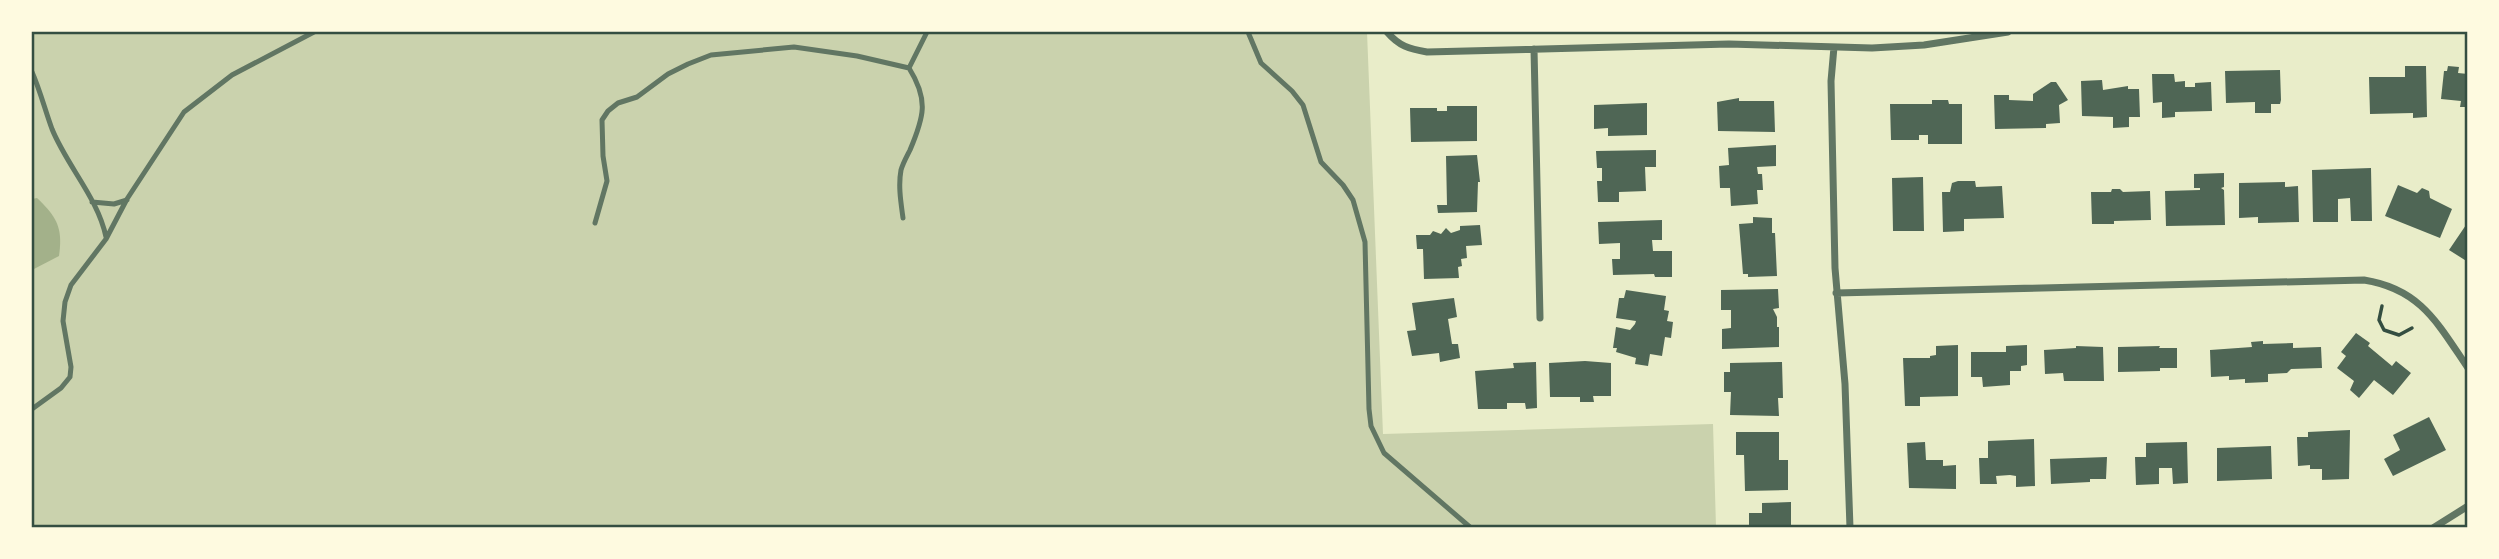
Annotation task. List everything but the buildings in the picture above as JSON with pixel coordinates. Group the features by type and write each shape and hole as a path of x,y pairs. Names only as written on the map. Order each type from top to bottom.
{"street":[{"path":"1389,34 1396,42 1409,49 1427,52 1729,44 1872,48 1924,45 2008,32"},
{"path":"1833,47 1831,80 1836,293 1845,384 1850,527"},
{"path":"1534,49 1540,318"},
{"path":"1836,293 2364,280 2390,286 2417,300 2432,316 2468,368"},
{"path":"2433,527 2468,506"}],"lane":[{"path":"32,409 61,388 70,377 71,367 63,321 65,302 71,285 106,239 127,199 184,112 232,75 314,32"},
{"path":"909,68 928,32"},
{"path":"1248,32 1261,63 1303,104 1321,162 1343,184 1353,200 1363,230 1366,254 1367,379 1371,426 1376,438 1384,453 1471,527"},
{"path":"595,223 607,181 602,120 608,111 618,103 637,97 668,74 711,55 794,47 857,56 909,68 918,82 924,101 921,122 901,169 899,188 903,219"},
{"path":"32,72 52,128 92,202 103,225 106,239"},
{"path":"92,202 114,204 127,199"}],"path":[{"path":"2382,306 2379,320 2384,330 2399,334 2412,328"}],"shaded area":[{"path":"32,32 1367,32 1383,434 1713,424 1716,527 32,527"},
{"path":"37,198 54,217 59,230 60,246 59,256 32,270 32,199"}]}
